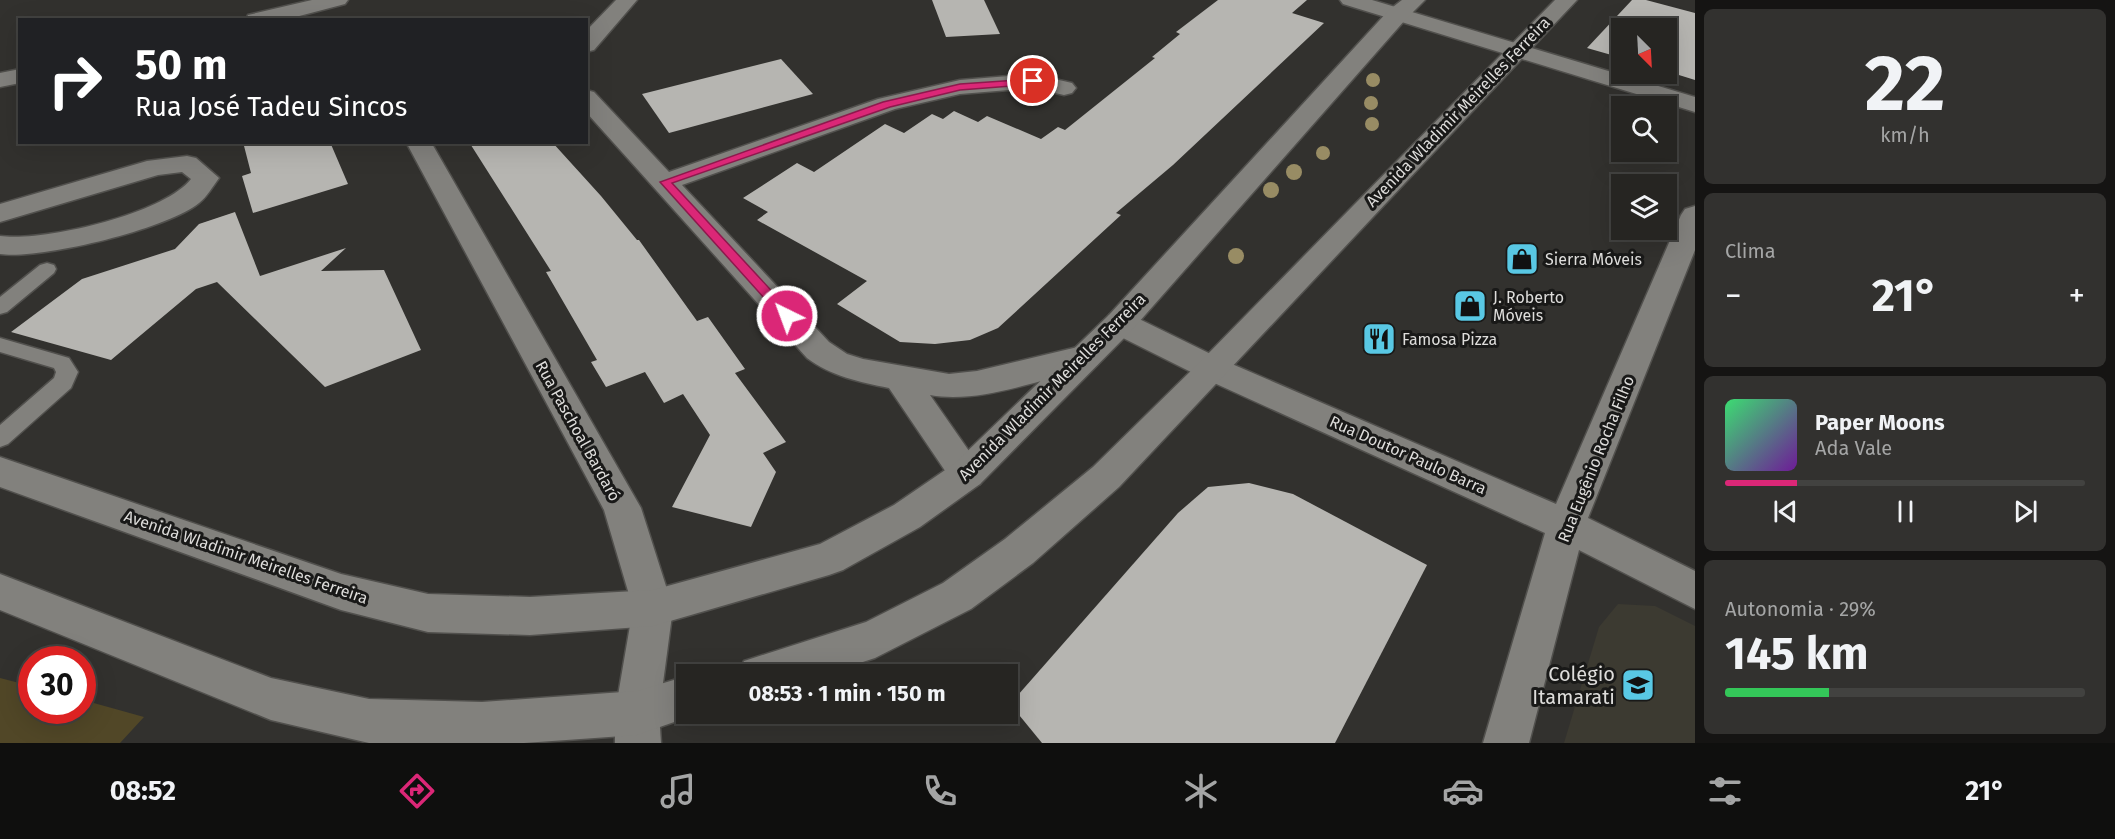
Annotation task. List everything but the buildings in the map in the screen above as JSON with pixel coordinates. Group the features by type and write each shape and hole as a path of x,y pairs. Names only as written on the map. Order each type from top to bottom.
{"street":[{"path":"264,18 338,0 349,18"},
{"path":"588,43 627,0"},
{"path":"1350,0 1406,7 1516,52 1695,105"},
{"name":"Avenida Wladimir Meirelles Ferreira","path":"795,664 876,639 957,596 1019,551 1106,477 1213,369 1567,0"},
{"name":"Avenida Wladimir Meirelles Ferreira","path":"0,472 340,592 428,613 530,616 653,608 829,558 907,516 967,474 1120,323 1406,7"},
{"path":"0,80 18,76"},
{"path":"665,182 887,105 960,87 1033,81 1064,88"},
{"path":"588,99 818,350 837,363 863,371 949,386 977,383 1086,357"},
{"name":"Rua Paschoal Bardaró","path":"419,144 622,508 653,608 638,728"},
{"path":"0,213 156,167 187,164 206,178 188,199 151,217 34,248 7,249 0,245"},
{"name":"Rua Eugênio Rocha Filho","path":"1506,743 1566,525 1695,215"},
{"name":"Rua Doutor Paulo Barra","path":"1120,323 1213,369 1566,525 1695,591"},
{"path":"899,377 967,474"},
{"path":"0,592 271,699 369,721 638,728 676,704"}],"lane":[{"path":"0,307 47,268"},
{"path":"0,345 62,363 67,372 63,382 0,438"}],"shaded area":[{"name":"Colégio Itamarati","path":"1618,604 1655,606 1695,626 1695,743 1564,743 1599,627"},
{"path":"0,678 18,683 18,724 96,724 96,704 144,717 120,743 0,743"}],"place":[{"name":"Sierra Móveis","path":"1522,259"},
{"name":"J. Roberto Móveis","path":"1470,306"},
{"name":"Famosa Pizza","path":"1379,339"},
{"name":"Colégio Itamarati","path":"1638,685"}],"route":[{"path":"787,316 665,182 795,135 887,105 960,87 1033,81"}]}
